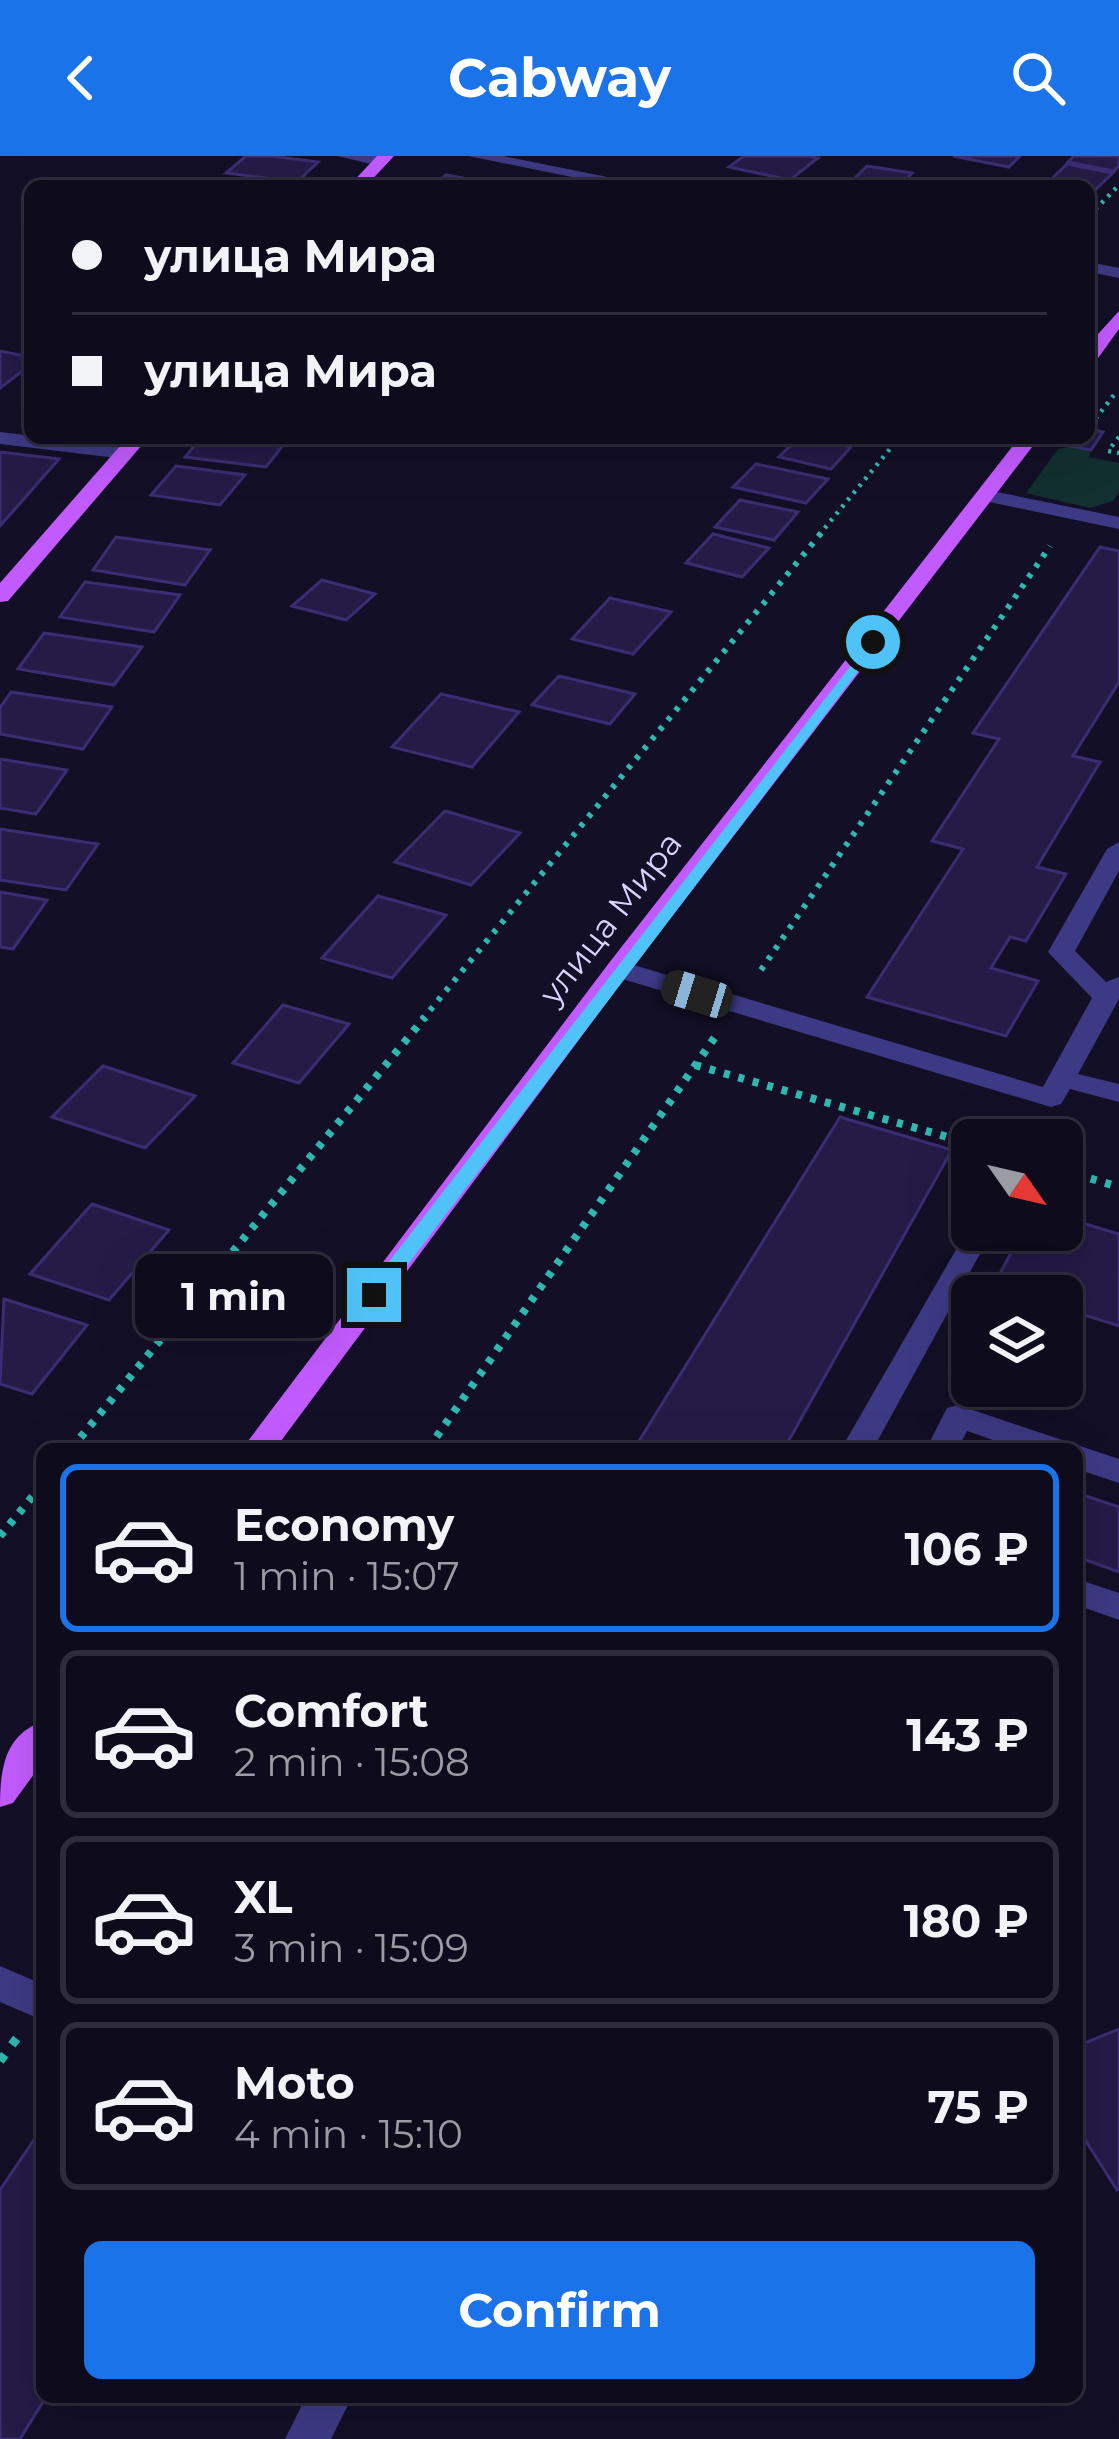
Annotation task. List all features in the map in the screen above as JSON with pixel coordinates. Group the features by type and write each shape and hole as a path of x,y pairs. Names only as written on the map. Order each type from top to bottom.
{"main road":[{"path":"1095,349 1119,316"},
{"name":"улица Мира","path":"262,1443 618,969 1025,444"},
{"path":"0,596 131,446"},
{"path":"0,1792 36,1744"}],"street":[{"path":"345,156 383,159"},
{"path":"476,156 610,180"},
{"path":"98,444 131,446"},
{"path":"987,496 1119,523"},
{"path":"618,969 1051,1098 1113,991 1061,952 1119,849"},
{"path":"1062,1078 1119,1093"},
{"path":"860,1443 966,1251"},
{"path":"945,1443 958,1416 1037,1443"},
{"path":"1083,1459 1119,1471"},
{"path":"1083,1594 1119,1607"},
{"path":"0,1984 36,2000"},
{"path":"307,2439 327,2403"}],"path":[{"path":"1095,210 1119,185"},
{"path":"1095,420 1117,391"},
{"path":"1110,399 1119,400"},
{"path":"1119,437 1108,452 1119,454"},
{"path":"76,1443 894,444"},
{"path":"695,1065 951,1138"},
{"path":"1083,1176 1119,1187"},
{"path":"0,1536 36,1492"}],"green space":[{"path":"1058,449 1091,450 1089,457 1119,463 1119,492 1113,501 1090,508 1026,493"}],"building":[{"path":"246,156 318,162 299,180 226,173"},
{"path":"744,156 818,158 790,180 729,167"},
{"path":"953,156 1020,156 1009,167"},
{"path":"1074,156 1119,156 1119,166 1114,171 1068,162"},
{"path":"1067,164 1113,173 1095,190 1095,180 1050,180"},
{"path":"867,166 912,173 906,180 853,180"},
{"path":"0,351 24,356 24,370 0,388"},
{"path":"196,444 284,444 266,467 185,457"},
{"path":"792,444 851,447 831,469 779,457"},
{"path":"1071,444 1095,444 1091,450"},
{"path":"0,452 59,459 0,526"},
{"path":"756,464 828,479 806,503 733,487"},
{"path":"176,466 245,475 220,505 151,495"},
{"path":"740,500 798,512 774,540 715,527"},
{"path":"713,534 769,548 742,577 686,563"},
{"path":"116,537 210,550 185,585 93,570"},
{"path":"1100,547 1119,551 1119,682 1073,756 1100,762 1037,867 1066,874 1026,941 1010,937 991,968 1038,981 1006,1036 867,997 963,849 932,841 999,739 973,733"},
{"path":"322,580 375,594 346,620 292,606"},
{"path":"85,582 180,595 154,632 60,617"},
{"path":"610,598 671,612 633,654 572,639"},
{"path":"44,633 142,647 114,685 18,669"},
{"path":"559,676 635,694 610,724 532,705"},
{"path":"11,692 112,707 83,749 0,734 0,708"},
{"path":"441,694 519,712 472,767 392,747"},
{"path":"0,759 67,770 36,814 0,808"},
{"path":"445,811 520,833 471,885 395,862"},
{"path":"0,829 98,844 66,890 0,880"},
{"path":"0,892 47,900 13,949 0,947"},
{"path":"378,896 446,915 392,978 322,958"},
{"path":"283,1005 349,1024 299,1083 233,1063"},
{"path":"103,1066 195,1096 145,1148 52,1117"},
{"path":"840,1117 951,1150 951,1152 787,1443 638,1443"},
{"path":"92,1204 169,1230 109,1300 30,1274"},
{"path":"1083,1223 1119,1234 1119,1326 1083,1315 1083,1275 999,1275 1012,1251 1083,1251"},
{"path":"4,1299 87,1325 32,1394 0,1384"},
{"path":"1083,1495 1119,1507 1119,1572 1083,1559"},
{"path":"1119,2029 1117,2190 1083,2136 1083,2044"},
{"path":"36,2137 36,2403 42,2403 20,2439 0,2439 0,2190"}],"route":[{"path":"374,1295 618,969 873,642"}]}
